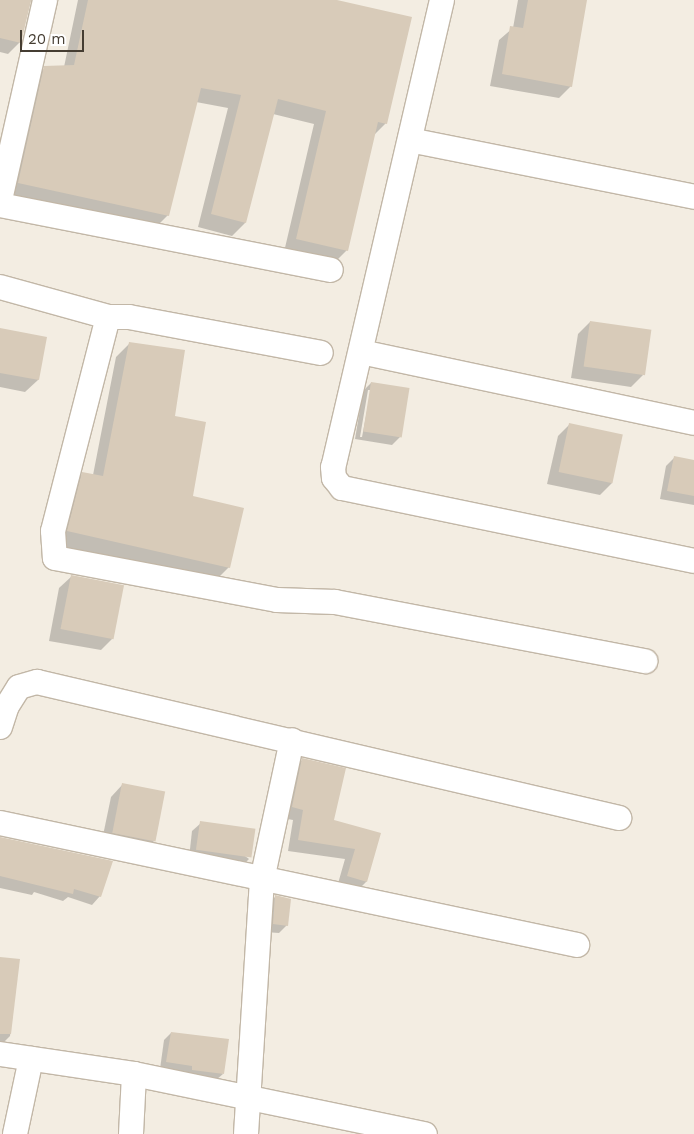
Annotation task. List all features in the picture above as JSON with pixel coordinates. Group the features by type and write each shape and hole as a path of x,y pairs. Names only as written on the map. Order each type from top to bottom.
{"street":[{"path":"0,200 45,0"},
{"path":"442,0 333,467 334,478 342,488 694,561"},
{"path":"410,140 694,197"},
{"path":"0,205 331,270"},
{"path":"0,287 108,317 129,317 321,353"},
{"path":"108,317 53,530 55,558 277,600 335,602 645,661"},
{"path":"360,352 694,423"},
{"path":"0,727 19,687 37,682 292,740 619,818"},
{"path":"246,1134 262,880 292,740"},
{"path":"0,823 262,880 577,945"},
{"path":"0,1054 134,1074 425,1134"},
{"path":"15,1134 31,1059"},
{"path":"132,1134 134,1074"}],"building":[{"path":"0,0 31,0 21,43 0,38"},
{"path":"88,0 337,0 412,17 387,124 378,122 348,251 296,239 326,111 278,99 246,223 211,214 241,95 201,88 169,216 18,183 44,66 74,65"},
{"path":"528,0 587,0 572,87 502,74 510,26 523,28"},
{"path":"590,321 651,330 645,375 584,367"},
{"path":"0,328 47,337 39,380 0,373"},
{"path":"129,342 185,350 175,416 206,422 193,496 244,508 230,568 67,531 82,472 103,476"},
{"path":"371,382 410,388 402,437 363,431"},
{"path":"569,423 623,434 612,483 559,472"},
{"path":"674,456 694,460 694,496 667,491"},
{"path":"71,575 124,585 114,639 61,629"},
{"path":"302,758 346,768 334,820 381,833 367,882 347,876 355,849 298,840 303,810 292,807"},
{"path":"122,783 165,791 155,841 112,833"},
{"path":"200,821 255,829 251,858 196,850"},
{"path":"0,837 113,861 101,897 74,889 73,894 0,876"},
{"path":"275,895 291,899 288,926 273,924"},
{"path":"0,957 20,959 11,1034 0,1034"},
{"path":"171,1032 229,1039 224,1074 192,1070 192,1066 166,1062"}]}
